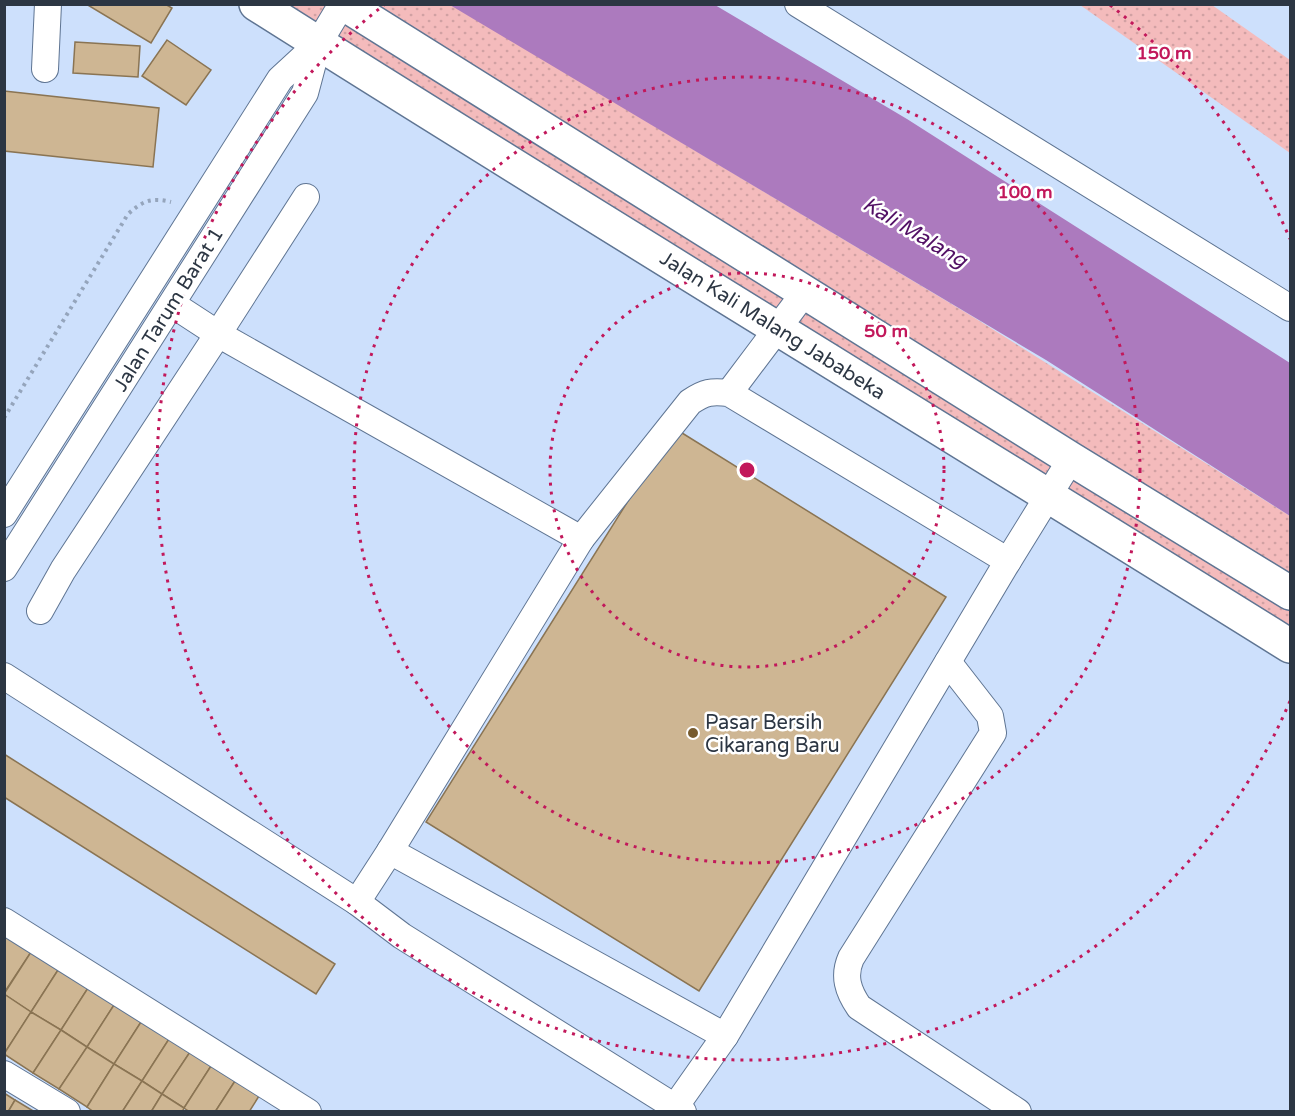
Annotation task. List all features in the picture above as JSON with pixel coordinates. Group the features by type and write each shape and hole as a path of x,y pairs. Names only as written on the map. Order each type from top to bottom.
{"main road":[{"name":"Jalan Kali Malang Jababeka","path":"256,4 1290,646"},
{"path":"343,4 1071,459 1290,593"}],"street":[{"path":"45,69 48,4"},
{"name":"Jalan Tarum Barat 1","path":"4,514 280,79 318,44 343,4"},
{"path":"798,4 1290,308"},
{"name":"Jalan Tarum Barat 1","path":"4,568 305,93 318,44"},
{"path":"40,611 63,570 219,334 306,197"},
{"path":"729,393 805,292"},
{"path":"172,304 219,334 581,538"},
{"path":"357,902 581,538 690,402 700,396 712,391 729,393 1008,561"},
{"path":"4,676 357,902 402,936 679,1109 1071,459"},
{"path":"948,662 990,716 993,734 851,958 847,980 850,995 859,1007 1018,1112"},
{"path":"390,851 725,1036"},
{"path":"4,921 304,1110"},
{"path":"4,1074 67,1112"}],"path":[{"path":"4,417 128,214 142,201 161,199 198,208"}],"shaded area":[{"path":"255,5 452,5 970,315 1290,516 1290,646"},
{"path":"1080,5 1212,5 1290,60 1290,153"}],"water":[{"name":"Kali Malang","path":"450,5 715,5 907,119 1290,363 1290,516 1046,360"}],"building":[{"path":"86,4 165,4 172,8 151,43"},
{"path":"167,40 211,70 186,105 142,76"},
{"path":"75,42 140,46 138,77 73,73"},
{"path":"4,91 159,108 153,167 4,151"},
{"path":"674,428 946,597 699,991 426,822"},
{"path":"4,754 335,964 316,994 4,797"},
{"path":"4,935 31,952 4,993"},
{"path":"31,952 58,970 31,1012 4,994"},
{"path":"58,970 88,988 61,1030 31,1012"},
{"path":"88,988 114,1005 87,1047 61,1030"},
{"path":"4,994 31,1012 4,1054"},
{"path":"114,1005 141,1022 114,1064 87,1047"},
{"path":"31,1012 61,1030 33,1073 4,1054"},
{"path":"141,1022 169,1039 142,1081 114,1064"},
{"path":"61,1030 87,1047 59,1089 33,1073"},
{"path":"169,1039 190,1052 162,1094 142,1081"},
{"path":"87,1047 114,1064 87,1107 59,1089"},
{"path":"190,1052 211,1066 184,1108 162,1094"},
{"path":"114,1064 142,1081 122,1112 94,1112 87,1107"},
{"path":"211,1066 235,1081 215,1112 190,1112 184,1108"},
{"path":"142,1081 162,1094 151,1112 122,1112"},
{"path":"235,1081 259,1096 249,1112 215,1112"},
{"path":"4,1093 15,1100 8,1112 4,1112"},
{"path":"162,1094 184,1108 182,1112 151,1112"},
{"path":"15,1100 35,1112 8,1112"}],"place":[{"name":"Pasar Bersih Cikarang Baru","path":"693,733"}]}
